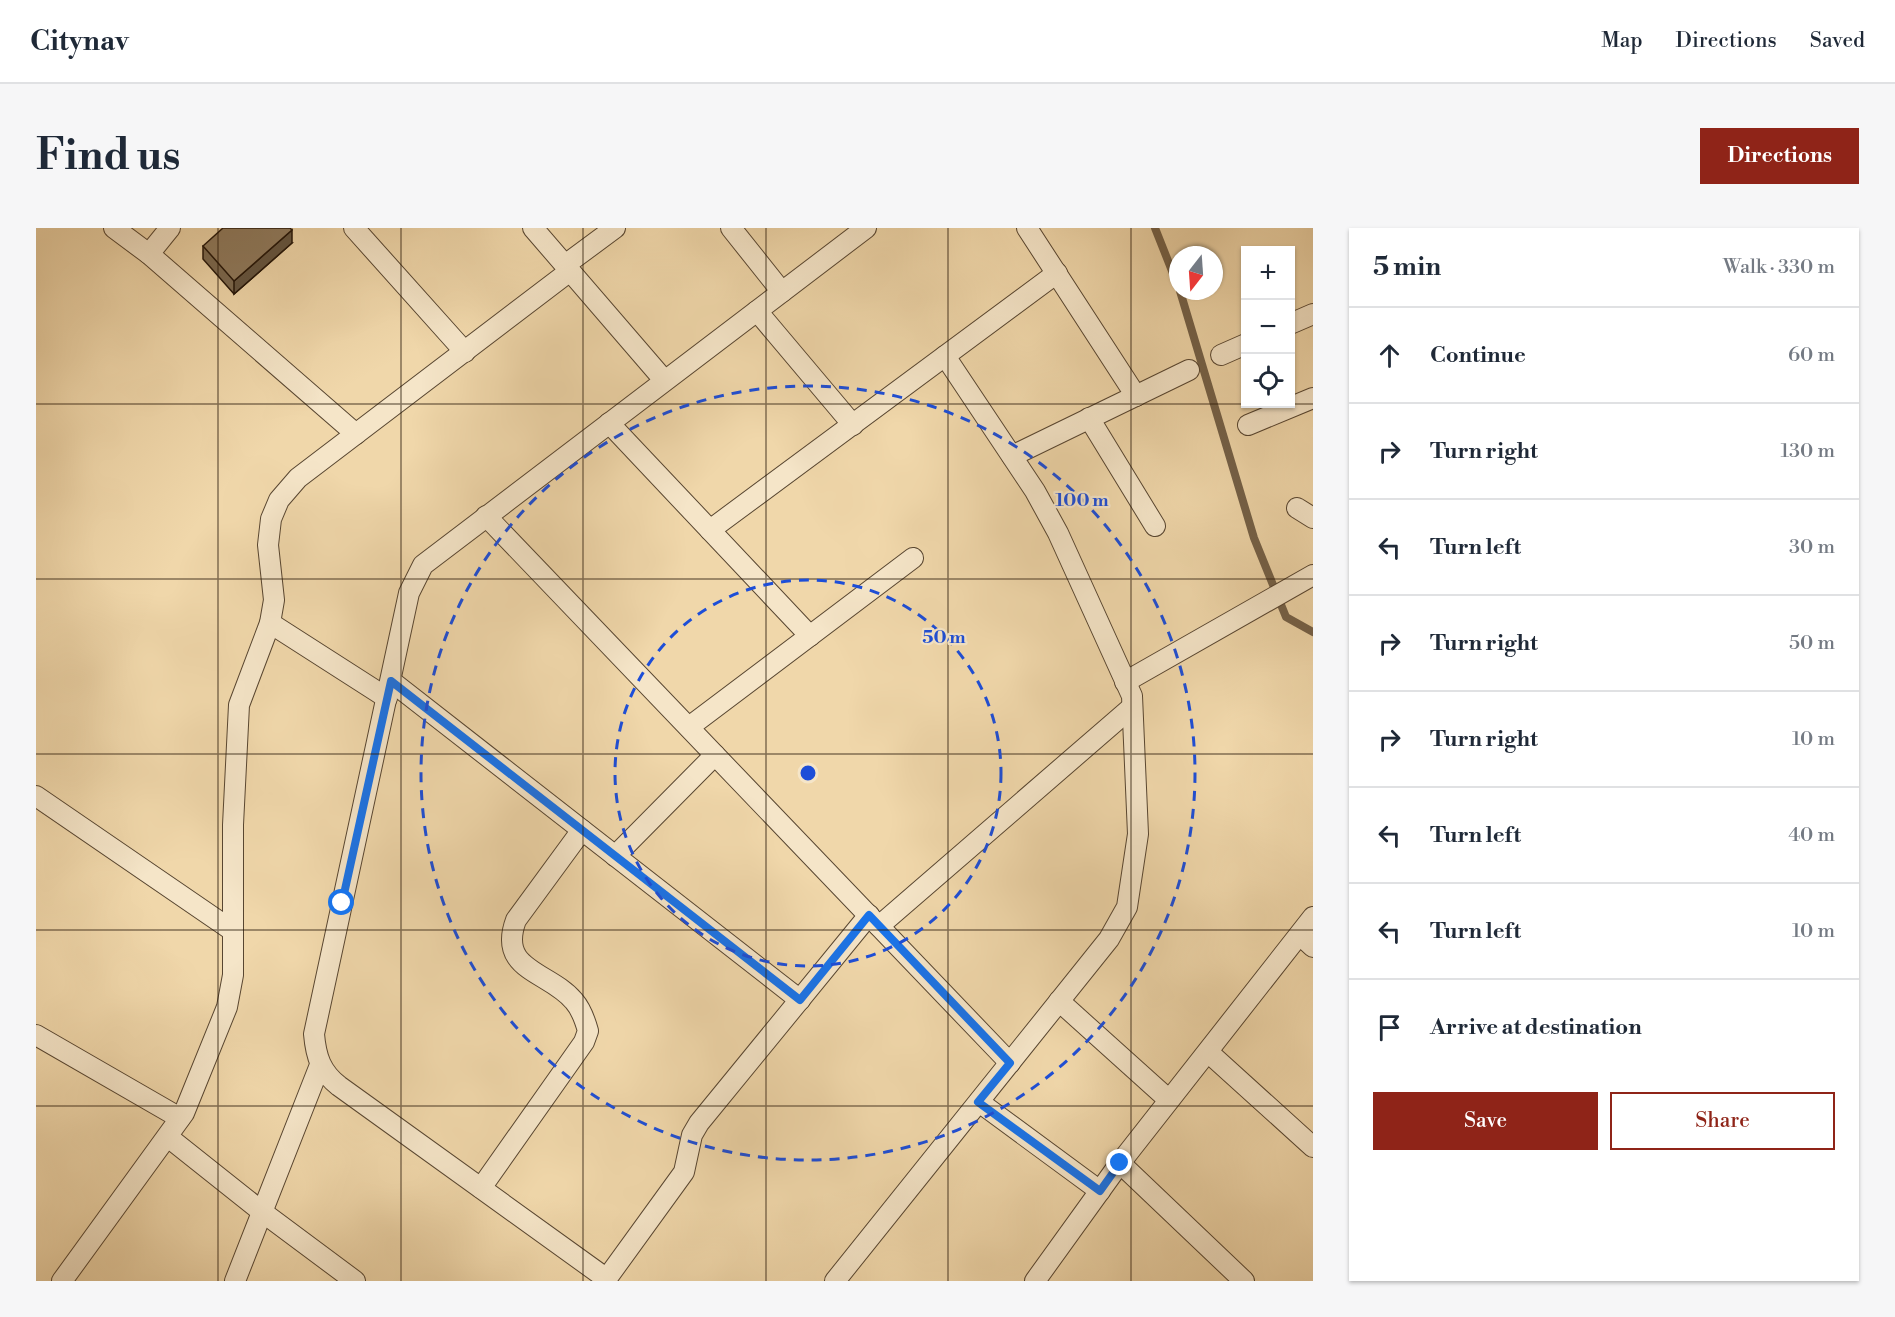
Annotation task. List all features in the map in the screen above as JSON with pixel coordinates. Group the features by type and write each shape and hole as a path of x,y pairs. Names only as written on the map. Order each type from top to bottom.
{"street":[{"path":"114,228 149,254 356,434"},
{"path":"149,254 170,228"},
{"path":"354,228 465,352"},
{"path":"533,228 664,380"},
{"path":"62,1281 180,1118 192,1095 227,1007 233,975 232,825 239,705 270,623 273,600 268,545 271,519 279,500 298,478 465,352 615,228"},
{"path":"731,228 782,292"},
{"path":"866,228 486,516 418,571 409,593 314,1034 320,1065 327,1076 339,1086 606,1280 684,1172 692,1134 699,1123 800,1000 874,921 1132,707"},
{"path":"1028,228 1136,396"},
{"path":"710,530 1057,273"},
{"path":"757,311 853,424"},
{"path":"1295,322 1313,314"},
{"path":"1221,355 1241,346"},
{"path":"835,1281 1109,939 1127,907 1138,834 1132,696 1058,533 1035,490 945,356"},
{"path":"1011,456 1189,370"},
{"path":"1248,425 1313,398"},
{"path":"1089,418 1155,526"},
{"path":"609,423 810,636"},
{"path":"486,516 1010,1063"},
{"path":"689,727 913,558"},
{"path":"1125,682 1308,579"},
{"path":"270,623 389,689 582,830 800,1000"},
{"path":"615,856 715,755"},
{"path":"36,796 233,931"},
{"path":"481,1188 584,1041 588,1030 574,1000 518,961 511,948 511,933 516,920 582,830"},
{"path":"1035,1281 1120,1163 1208,1052 1306,941 1313,917"},
{"path":"1059,1001 1170,1100"},
{"path":"36,1035 180,1118"},
{"path":"1208,1052 1313,1148"},
{"path":"235,1281 320,1065"},
{"path":"978,1102 1100,1191"},
{"path":"168,1137 261,1212 355,1281"},
{"path":"1120,1163 1244,1281"}],"building":[{"path":"223,228 290,228 292,230 234,281 203,246"}],"waterway":[{"path":"1155,228 1169,263"},
{"path":"1183,300 1254,538 1286,617 1313,632"}],"route":[{"path":"342,903 391,681 800,1000 869,915 1010,1063 978,1102 1100,1191 1120,1163"}]}
